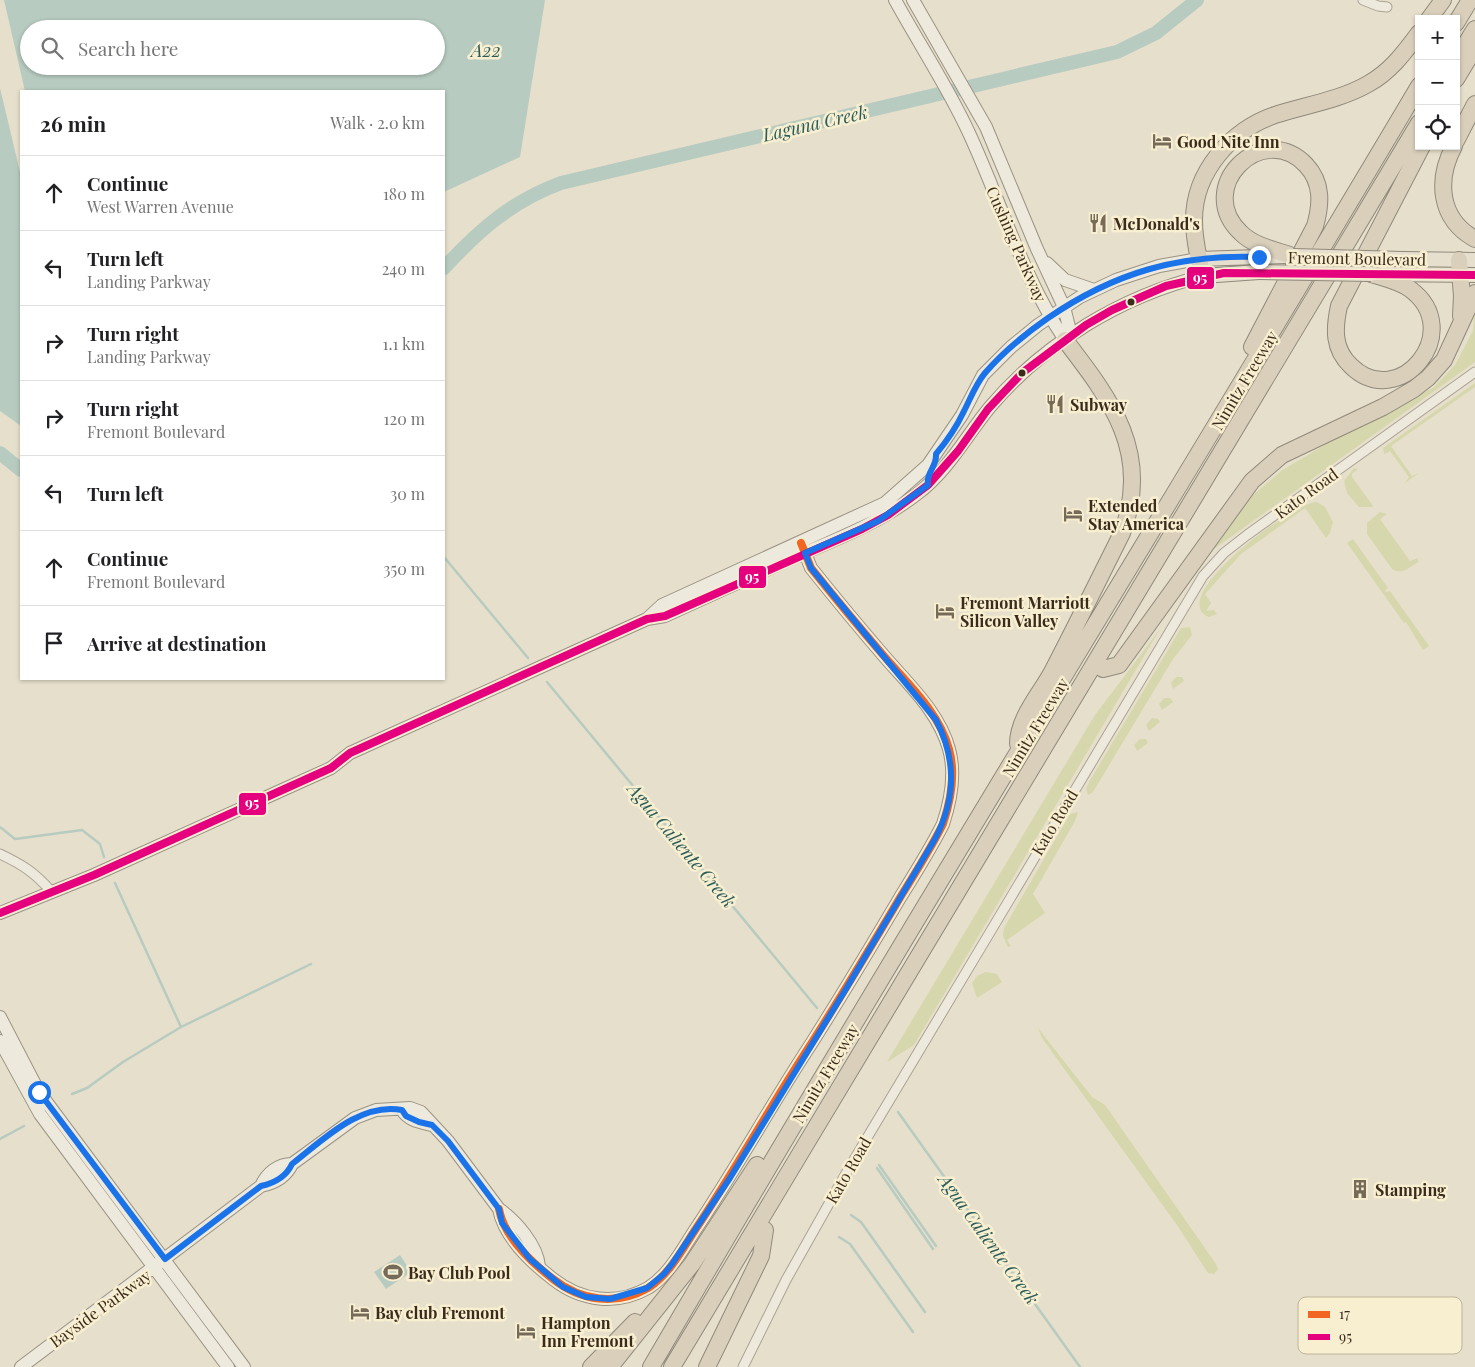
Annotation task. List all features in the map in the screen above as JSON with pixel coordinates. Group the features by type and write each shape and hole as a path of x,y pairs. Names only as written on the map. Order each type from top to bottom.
{"highway":[{"path":"1432,15 1443,0"},
{"path":"1460,16 1470,0"},
{"path":"1460,53 1475,29"},
{"path":"1202,276 1198,258 1194,218 1196,199 1204,176 1216,156 1240,132 1256,123 1345,95 1368,84 1385,72 1402,56 1415,38"},
{"path":"1460,72 1475,48"},
{"name":"Nimitz Freeway","path":"651,1367 779,1148 1194,463 1415,93"},
{"path":"1460,133 1475,104"},
{"path":"672,1367 1415,130"},
{"name":"Nimitz Freeway","path":"683,1367 1415,149"},
{"path":"1194,463 1315,226 1320,209 1320,191 1316,179 1302,160 1282,151 1269,150 1247,157 1230,175 1226,186 1224,199 1232,222 1240,233 1262,252 1293,256"},
{"path":"1370,274 1397,278 1411,290 1423,305 1431,321 1432,339 1426,356 1414,368 1402,376 1386,380 1370,378 1355,371 1344,360 1336,342 1334,326 1339,306 1420,150"},
{"path":"1453,150 1443,177 1443,195 1447,212 1459,228 1475,239"},
{"path":"1461,323 1462,296 1467,268"},
{"path":"1103,669 1119,665 1252,481 1282,455 1414,389 1428,378 1444,360 1455,340 1475,293"},
{"path":"1018,755 1018,735 1122,533 1133,494 1131,456 1118,418 1065,340"},
{"path":"591,1367 671,1288 692,1264 759,1162 779,1148"},
{"path":"706,1367 761,1256 765,1230"},
{"path":"610,1367 650,1320 671,1288"}],"main road":[{"name":"Cushing Parkway","path":"895,0 969,132 1018,252 1050,317 1065,340"},
{"name":"Cushing Parkway","path":"913,0 975,105 1064,307 1069,327 1065,340"},
{"path":"1037,249 1057,274 1072,283 1094,290"},
{"name":"Fremont Boulevard","path":"0,912 94,875 331,768 350,753 647,620 665,616 803,548 885,503 928,465 962,415 974,390 994,364 1064,307 1094,290 1138,272 1198,258 1262,252"},
{"name":"Fremont Boulevard","path":"1293,256 1404,259 1467,268"},
{"name":"Fremont Boulevard","path":"1397,278 1467,268"},
{"name":"Fremont Boulevard","path":"803,548 878,521 928,485 958,451 1005,390 1065,340 1112,310 1166,286 1202,276 1259,272 1370,274"},
{"path":"958,451 955,438 961,427 962,415"},
{"path":"928,485 927,477 936,461 936,454"},
{"name":"Bayside Parkway","path":"21,1367 155,1268 261,1186 272,1184 288,1172 292,1164 355,1118 386,1108 402,1110 406,1116 432,1125 448,1141 499,1209 502,1223 530,1259 568,1290 598,1299 610,1299 635,1294 647,1288 664,1274 730,1178 846,989 943,824 948,809 952,779 949,750 944,734 922,700 811,568 803,548"},
{"path":"0,1017 39,1092 244,1367"},
{"path":"0,1041 40,1114 228,1367"}],"street":[{"path":"1363,0 1378,6 1387,7"},
{"name":"Kato Road","path":"743,1367 789,1273 862,1144 1203,576 1224,553 1247,535 1475,372"},
{"path":"0,854 36,873 52,891"}],"green space":[{"path":"1475,306 1475,362 1214,549 1253,495 1281,471 1333,440 1368,424 1434,387 1455,365 1473,331"},
{"path":"1475,383 1475,387 1391,446 1412,476 1419,473 1405,483 1409,477 1390,451 1384,454 1383,448"},
{"path":"1354,468 1358,469 1352,474 1352,477 1372,507 1359,507 1347,493 1344,481"},
{"path":"1317,502 1325,507 1333,522 1330,533 1326,538 1305,508 1241,554 1205,594 1211,603 1206,611 1214,610 1217,614 1209,617 1200,607 1204,591 1217,572 1261,533 1304,506"},
{"path":"1380,512 1387,514 1380,519 1410,561 1418,558 1418,562 1405,570 1396,571 1392,569 1367,534 1367,523"},
{"path":"1353,539 1388,588 1385,590 1386,592 1390,591 1429,646 1423,650 1406,622 1404,623 1347,543"},
{"path":"1190,627 1192,635 1173,659 1093,792 1088,795 1086,789 1089,782 1181,628"},
{"path":"1160,629 914,1045 887,1062 1095,715"},
{"path":"1176,677 1182,677 1184,681 1173,689 1171,683"},
{"path":"1164,698 1170,698 1173,702 1162,710 1159,704"},
{"path":"1152,718 1158,719 1160,722 1149,731 1146,725"},
{"path":"1140,739 1146,739 1148,743 1137,751 1134,745"},
{"path":"1078,812 1075,821 1033,894 1045,913 1007,940 1011,946 1008,947 1003,936 1004,928 1070,814"},
{"path":"986,972 997,974 1002,982 977,998 972,983 977,976"},
{"path":"1038,1028 1092,1097 1105,1105 1216,1264 1218,1269 1214,1274 1208,1273 1177,1225 1042,1038"}],"water":[{"name":"A22","path":"4,0 545,0 520,157 445,192 445,90 25,90 21,75 445,75 445,20 20,20 20,69"},
{"path":"0,88 20,172 20,425 0,411"},
{"name":"Bay Club Pool","path":"400,1255 411,1272 386,1289 374,1272"}],"waterway":[{"name":"Laguna Creek","path":"445,267 470,241 497,218 543,190 561,183 1117,52 1156,33 1197,0"},
{"name":"Laguna Creek","path":"0,453 20,469"},
{"name":"Agua Caliente Creek","path":"445,558 528,658"},
{"name":"Agua Caliente Creek","path":"547,682 817,1008"},
{"path":"0,827 15,839 82,830 100,844 104,857"},
{"path":"72,1094 87,1088 123,1062 181,1027 115,883"},
{"path":"181,1027 311,964"},
{"name":"Agua Caliente Creek","path":"898,1112 1080,1367"},
{"path":"0,1139 24,1126"},
{"path":"879,1165 936,1246"},
{"path":"877,1168 933,1249"},
{"path":"851,1215 861,1222 925,1312"},
{"path":"839,1237 850,1244 913,1332"}],"transit line":[{"name":"95","path":"0,913 94,875 331,768 350,753 647,619 665,616 862,529 888,515 928,485 958,451 988,409 1022,373 1086,325 1112,310 1166,286 1224,273 1475,275"},
{"name":"17","path":"499,1209 506,1229 520,1248 553,1279 575,1292 587,1296 611,1299 636,1294 656,1283 674,1262 725,1184 857,970 943,824 950,796 952,768 949,749 938,723 922,699 811,568 801,543"}],"place":[{"name":"Good Nite Inn","path":"1162,141"},
{"name":"McDonald's","path":"1098,223"},
{"name":"Subway","path":"1055,404"},
{"name":"Extended Stay America","path":"1073,514"},
{"name":"Fremont Marriott Silicon Valley","path":"945,611"},
{"name":"Stamping","path":"1360,1189"},
{"name":"Bay Club Pool","path":"393,1272"},
{"name":"Bay club Fremont","path":"360,1312"},
{"name":"Hampton Inn Fremont","path":"526,1331"}],"route":[{"path":"39,1092 165,1259 261,1186 272,1184 288,1172 292,1164 340,1127 366,1113 392,1108 402,1110 406,1116 419,1122 432,1125 448,1141 499,1209 502,1223 530,1259 563,1287 586,1297 610,1299 635,1294 656,1282 672,1264 730,1178 935,839 948,809 951,794 952,764 944,734 922,700 811,568 805,553 878,521 928,485 927,477 936,461 936,454 946,442 983,376 1011,347 1064,307 1116,280 1159,266 1198,258 1259,257"}]}
